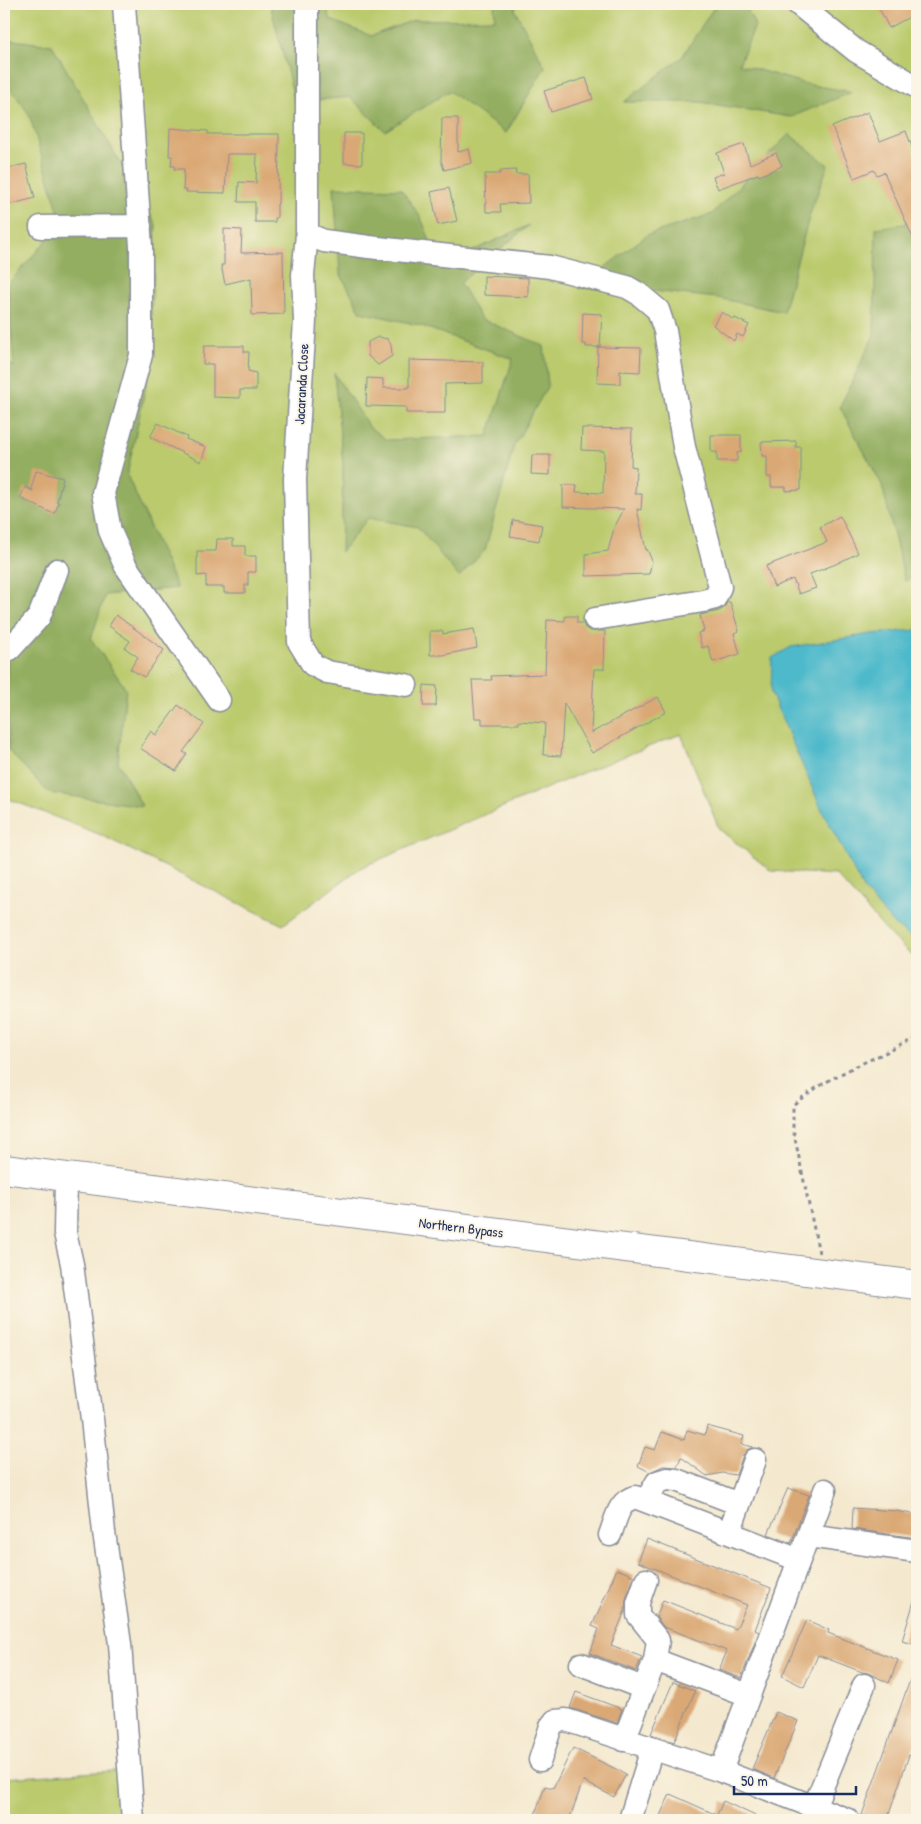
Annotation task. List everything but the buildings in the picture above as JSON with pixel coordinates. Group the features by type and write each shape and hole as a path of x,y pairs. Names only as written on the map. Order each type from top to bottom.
{"main road":[{"name":"Northern Bypass","path":"4,1169 917,1285"}],"street":[{"path":"124,4 140,226 141,355 103,493 110,531 125,565 219,700"},
{"name":"Jacaranda Close","path":"307,4 307,234 303,275 304,321 295,479 299,642 313,664 327,672 406,685"},
{"path":"798,4 856,51 917,87"},
{"path":"41,226 140,226"},
{"path":"307,234 324,241 550,267 627,287 639,294 658,310 665,331 684,447 720,587 719,593 715,598 703,601 596,619"},
{"path":"4,651 10,649 39,617 57,570"},
{"path":"66,1177 65,1233 72,1264 104,1532 120,1644 133,1820"},
{"path":"729,1533 755,1460"},
{"path":"646,1501 657,1482 667,1479 676,1480 739,1504"},
{"path":"721,1771 826,1490"},
{"path":"610,1535 622,1504 629,1498 635,1497 800,1560"},
{"path":"808,1536 917,1551"},
{"path":"624,1740 655,1660 658,1640 638,1615 637,1609 646,1580"},
{"path":"655,1660 748,1695"},
{"path":"581,1664 643,1688"},
{"path":"814,1807 864,1685"},
{"path":"540,1760 551,1726 555,1721 575,1722 652,1750 721,1771 848,1820"},
{"path":"630,1820 652,1750"}],"path":[{"path":"824,1273 793,1129 793,1105 805,1095 836,1077 917,1038"}],"green space":[{"path":"4,4 917,4 917,960 891,936 836,875 771,871 719,829 681,734 587,771 360,868 283,925 101,835 4,797"},
{"path":"270,4 325,4 331,20 371,36 414,20 495,19 494,4 517,4 515,10 545,67 506,133 449,91 385,131 350,97 295,102"},
{"path":"716,4 745,4 755,26 739,64 806,84 852,92 791,117 700,102 624,102 682,57"},
{"path":"4,39 52,45 156,224 148,375 127,475 177,588 105,595 91,639 126,689 118,762 142,806 49,793 8,750 7,659 4,659 4,360 14,367 8,284 62,223 29,114 4,79"},
{"path":"789,134 828,165 810,214 783,312 718,298 643,290 578,288 647,235 712,214"},
{"path":"334,187 401,189 421,218 440,266 529,225 460,283 481,319 544,346 548,385 514,446 485,550 459,577 418,527 368,518 341,552 343,465 334,373 370,428 387,440 488,436 513,359 419,325 361,312 340,273"},
{"path":"917,222 917,575 905,581 882,485 840,407 874,335 876,228"},
{"path":"128,1770 136,1820 4,1820 4,1778"}],"water":[{"path":"917,630 917,941 894,925 864,890 821,808 771,693 772,658 791,647 871,634"}]}
